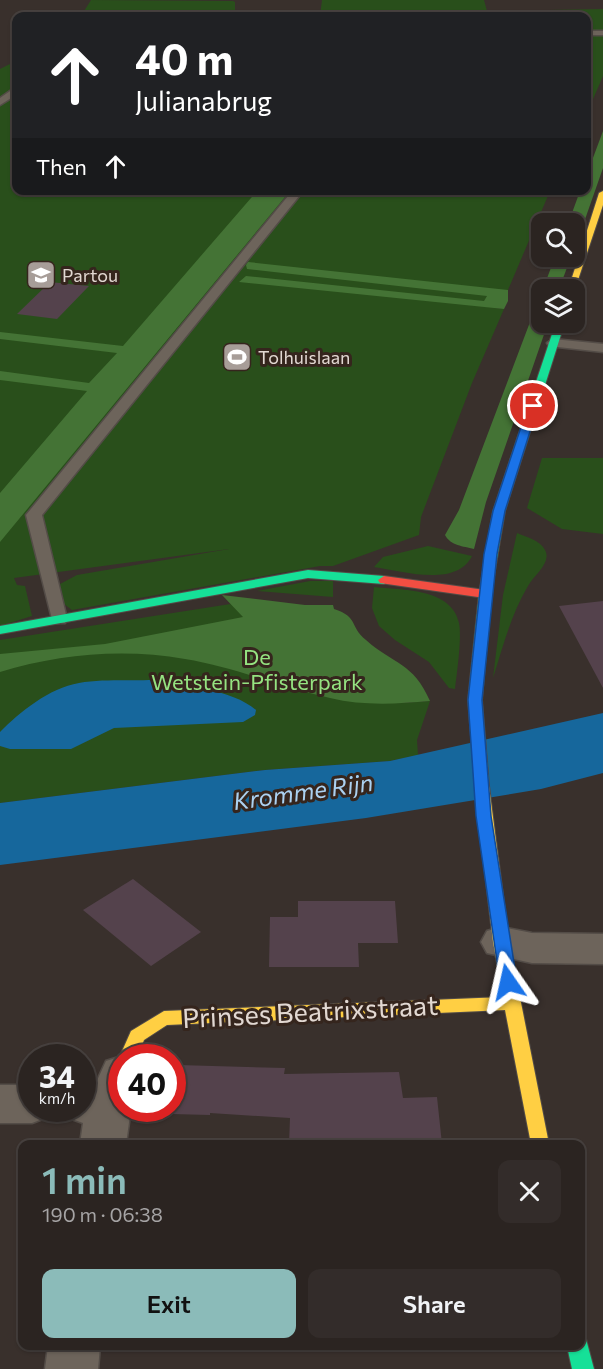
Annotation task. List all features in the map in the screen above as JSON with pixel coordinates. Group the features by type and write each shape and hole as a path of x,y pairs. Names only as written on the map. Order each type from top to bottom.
{"street":[{"path":"576,279 603,193"},
{"path":"539,1140 501,942 483,816 475,700 485,594 499,511 557,333"},
{"path":"0,630 308,574 366,577 485,594"},
{"path":"501,942 532,948 603,949"},
{"name":"Prinses Beatrixstraat","path":"134,1044 137,1036 164,1018 512,1003"},
{"path":"0,1104 18,1104"},
{"path":"71,1369 73,1350"},
{"path":"579,1350 583,1369"}],"lane":[{"path":"59,619 34,515 295,195"},
{"path":"553,343 603,348"}],"green space":[{"path":"91,0 235,2 235,11 224,12 84,12"},
{"path":"322,0 484,0 487,11 603,9 603,30 591,31 591,12 320,12"},
{"path":"603,35 603,76 591,104 591,36"},
{"name":"Tolhuislaan","path":"12,63 12,195 548,195 541,213 531,213 531,236 508,290 502,290 495,308 504,309 472,383 421,517 419,535 333,566 320,566 72,610 64,604 60,584 77,575 229,549 14,578 17,585 25,586 32,616 0,626 0,69"},
{"path":"603,131 603,168 585,219 585,213 572,213 579,195 591,195 591,163"},
{"path":"254,195 287,195 0,542 0,493 87,391 0,380 0,371 89,383 117,353 0,339 0,332 123,346"},
{"path":"248,262 508,290 508,301 504,309 239,282 246,276 484,301 487,296 247,269"},
{"path":"551,267 567,267 563,279 547,279"},
{"path":"531,319 531,333 545,333 486,502 474,549 458,545 445,535 459,510"},
{"path":"542,458 603,458 603,534 562,529 527,508"},
{"path":"517,533 540,544 547,555 544,564 528,586 517,608 493,678 503,595"},
{"path":"428,546 472,556 464,566 454,572 441,575 413,574 374,567 383,557"},
{"path":"310,581 333,581 333,597 257,591"},
{"path":"374,587 411,590 436,597 447,603 459,623 459,655 455,689 449,688 429,662 395,640 379,626 372,608"},
{"path":"222,595 305,605 333,605 334,609 351,619 366,640 410,671 424,688 430,701 380,704 342,701 203,663 138,654 68,657 0,672 0,654 105,644 243,617"},
{"name":"De Wetstein-Pfisterpark","path":"256,600 401,703 430,701 417,740 418,755 390,761 265,770 0,803 0,640"}],"water":[{"path":"149,680 191,686 234,697 256,710 255,715 243,722 114,728 71,749 10,749 0,746 0,732 26,709 57,690 87,682"},
{"name":"Kromme Rijn","path":"603,713 603,773 541,789 366,818 0,865 0,803 265,770 390,761"}],"building":[{"path":"50,282 89,286 57,319 17,314"},
{"path":"603,601 603,688 559,606"},
{"path":"133,879 201,932 151,966 83,910"},
{"path":"298,901 395,901 398,943 358,943 359,967 269,967 270,917 298,917"},
{"path":"186,1065 285,1068 284,1074 399,1072 403,1098 437,1097 442,1140 289,1140 290,1118 210,1113 210,1115 186,1114"}],"traffic: fast":[{"path":"482,786 475,700 485,594 499,511 557,333"},
{"path":"0,630 308,574 384,580"},
{"path":"579,1350 583,1369"}],"traffic: slow":[{"path":"576,279 603,193"},
{"path":"482,786 501,942 539,1140"},
{"path":"134,1044 137,1036 164,1018 512,1003"}],"traffic: jam":[{"path":"384,580 485,594"}],"place":[{"name":"Partou","path":"41,275"},
{"name":"Tolhuislaan","path":"237,357"}],"route":[{"path":"508,982 483,816 475,700 490,554 499,511 533,406"}]}
